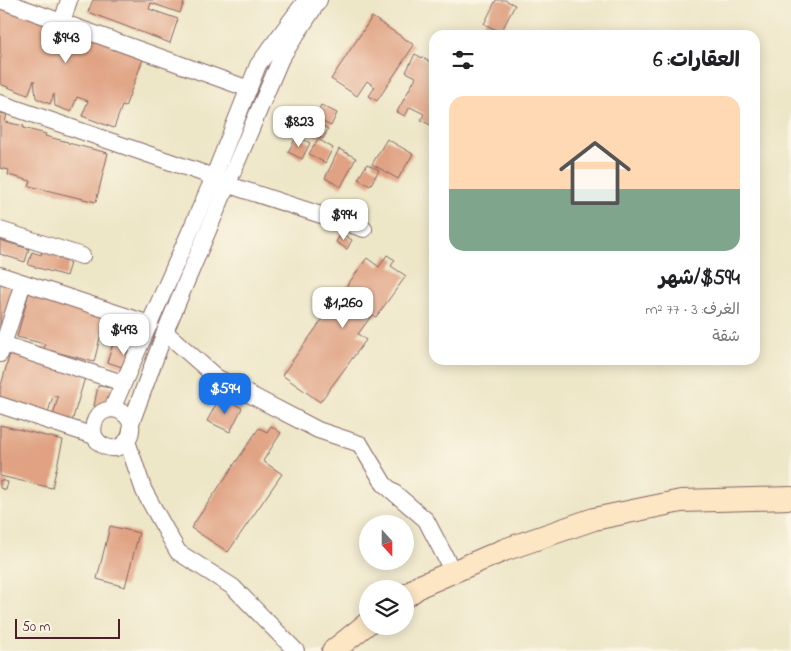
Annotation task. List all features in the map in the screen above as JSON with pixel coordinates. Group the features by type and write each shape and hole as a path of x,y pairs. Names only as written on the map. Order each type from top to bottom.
{"main road":[{"path":"414,590 504,550 594,519 681,501 791,498"},
{"path":"333,651 359,630"}],"street":[{"path":"0,0 249,89"},
{"path":"62,22 70,0"},
{"path":"112,409 214,178 258,65 306,0"},
{"path":"131,423 124,413 112,409 100,413 92,430 94,436 103,446 109,448 116,448 127,441 131,435 131,423 165,332 229,185 281,58 319,0"},
{"path":"0,103 214,178 229,185 364,229"},
{"path":"0,230 82,256"},
{"path":"0,275 150,324"},
{"path":"23,283 1,347 123,383"},
{"path":"165,332 216,377 318,430 360,444 384,484 426,520 453,572"},
{"path":"0,405 94,436"},
{"path":"127,441 144,491 178,552 233,587 296,651"}],"building":[{"path":"0,0 62,24 63,32 82,29 145,54 125,107 122,106 114,128 82,116 88,101 77,97 71,112 55,106 54,94 50,104 36,98 34,80 28,95 0,84 0,59 2,56 0,55"},
{"path":"93,0 185,0 180,13 151,3 149,9 178,19 170,43 88,12"},
{"path":"496,0 505,0 515,5 502,30 497,30 484,24"},
{"path":"372,17 414,45 377,101 369,96 375,87 367,81 357,96 331,79"},
{"path":"415,54 429,61 429,124 421,120 424,114 410,107 405,116 397,112 416,77 406,72"},
{"path":"321,105 337,113 331,126 315,118"},
{"path":"0,113 7,114 5,122 24,126 23,128 46,134 45,136 68,143 108,153 96,202 29,186 31,181 8,175 9,170 0,168"},
{"path":"315,122 328,129 323,139 310,133"},
{"path":"297,136 310,143 302,159 288,152"},
{"path":"318,139 333,148 325,163 309,154"},
{"path":"387,139 413,154 398,179 372,164"},
{"path":"339,149 356,158 341,187 325,178"},
{"path":"367,164 379,170 370,186 358,179"},
{"path":"341,233 352,240 347,249 336,242"},
{"path":"0,240 29,249 25,262 0,254"},
{"path":"43,249 59,253 58,259 70,263 66,276 28,265 32,252 41,255"},
{"path":"387,255 395,260 391,266 406,276 376,317 372,315 358,334 366,340 320,402 282,375 367,258 379,267"},
{"path":"0,282 16,288 0,334"},
{"path":"30,289 107,309 94,362 44,349 45,344 17,337"},
{"path":"114,341 141,350 134,371 107,362"},
{"path":"10,353 86,374 71,425 52,420 58,397 53,396 47,416 0,399 0,389"},
{"path":"98,386 113,388 110,409 94,406"},
{"path":"220,397 242,408 230,432 207,421"},
{"path":"0,425 63,440 52,488 0,476"},
{"path":"271,426 281,433 263,461 282,474 228,552 191,528 259,428 267,432"},
{"path":"0,480 8,482 6,490 0,488"},
{"path":"110,526 139,533 125,587 97,579"}]}
